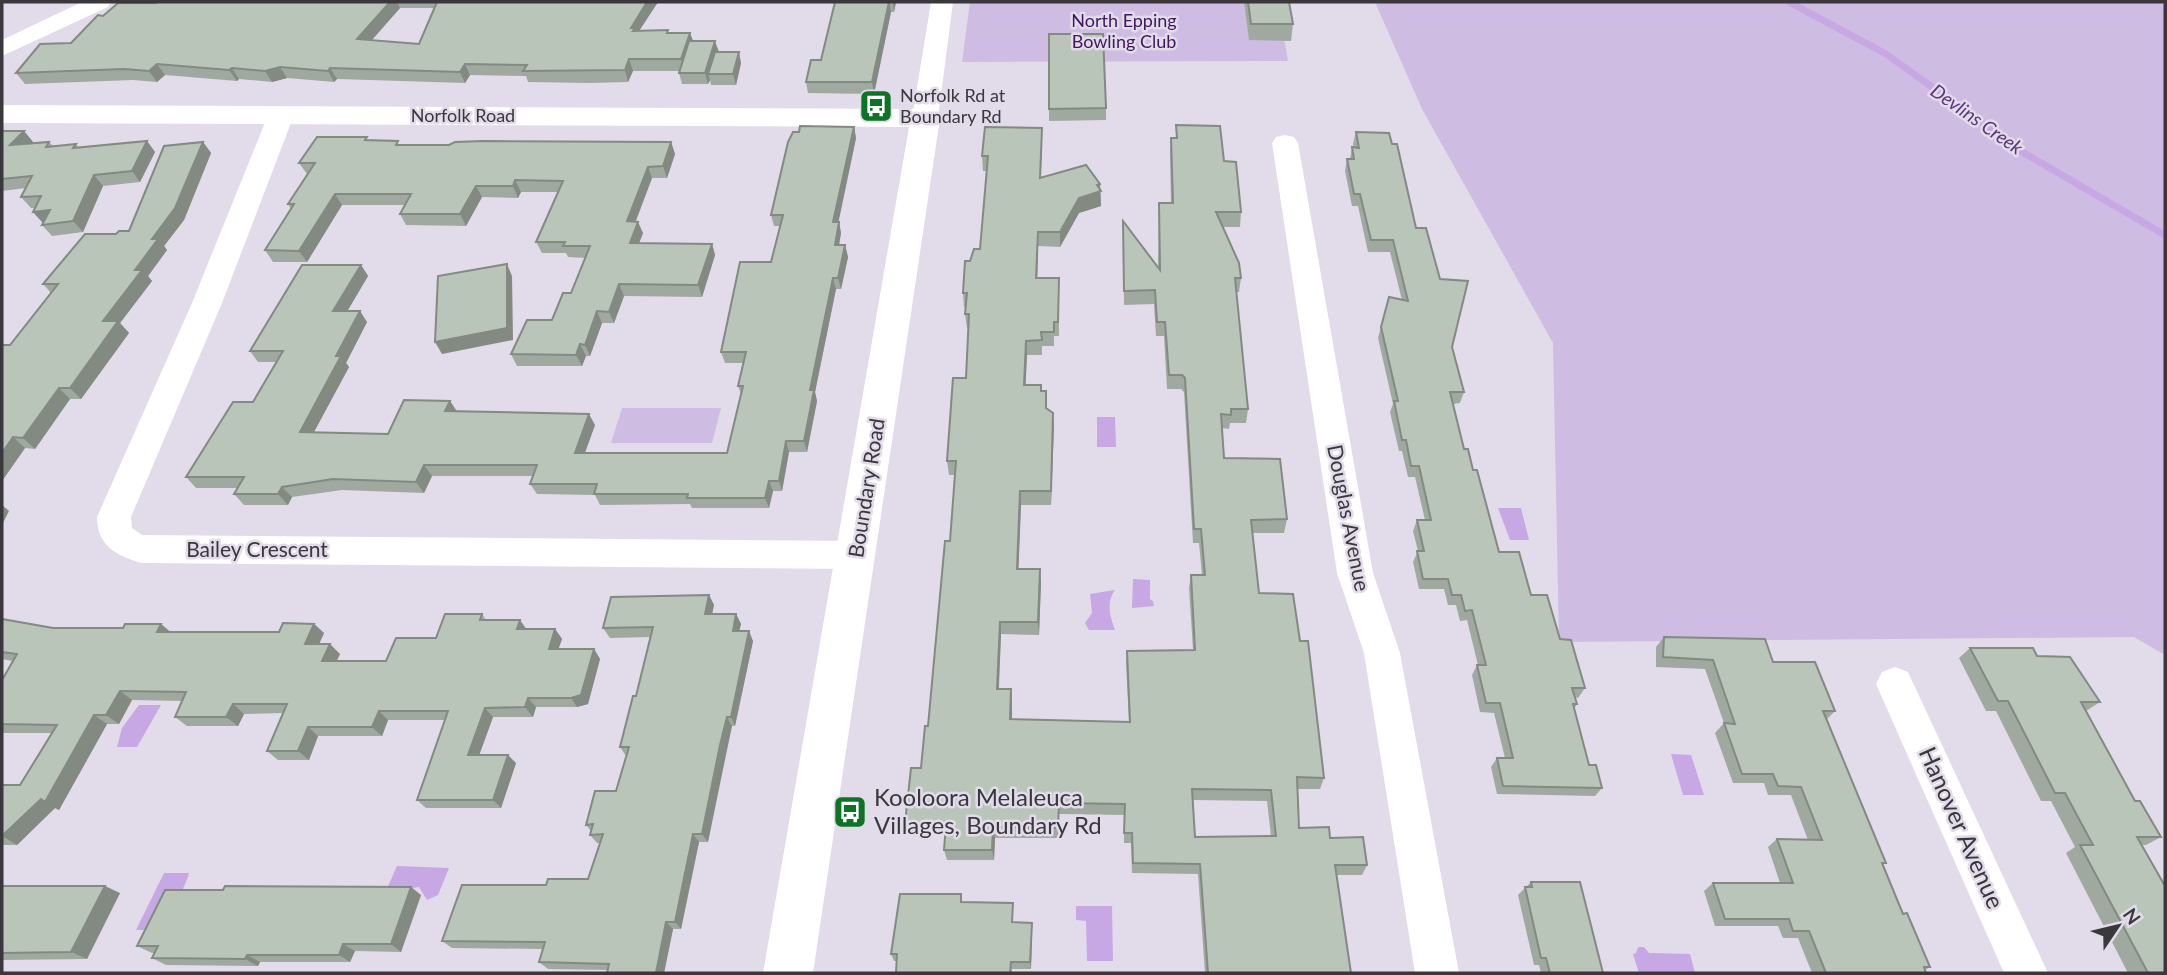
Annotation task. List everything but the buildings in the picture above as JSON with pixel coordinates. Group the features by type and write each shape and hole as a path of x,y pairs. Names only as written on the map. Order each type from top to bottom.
{"street":[{"path":"2,49 100,2"},
{"name":"Boundary Road","path":"788,973 942,2"},
{"name":"Norfolk Road","path":"2,114 925,118"},
{"name":"Bailey Crescent","path":"282,115 207,303 114,517 113,529 118,538 142,549 856,555"},
{"name":"Douglas Avenue","path":"1285,143 1355,573 1382,653 1437,973"},
{"name":"Hanover Avenue","path":"1895,684 2026,973"}],"green space":[{"name":"North Epping Bowling Club","path":"970,2 1278,2 1288,61 962,62"},
{"path":"1375,2 2165,2 2165,655 2134,637 1559,642 1553,343 1422,109"},
{"path":"622,408 721,408 712,443 611,443"}],"shaded area":[{"path":"1097,417 1115,417 1116,447 1097,447"},
{"path":"1498,508 1521,508 1529,540 1510,540"},
{"path":"1133,579 1150,580 1150,599 1154,606 1132,608"},
{"path":"1115,590 1110,614 1115,630 1089,630 1085,623 1092,613 1090,594"},
{"path":"139,705 161,705 137,747 117,747 122,728"},
{"path":"1671,754 1691,755 1704,795 1683,795"},
{"path":"397,866 449,868 438,895 427,900 419,887 385,893"},
{"path":"164,873 189,873 160,930 136,930"},
{"path":"1076,906 1112,906 1113,961 1087,961 1086,921 1076,920"},
{"path":"1638,947 1644,947 1649,953 1690,954 1695,973 1639,973 1633,954"}],"waterway":[{"name":"Devlins Creek","path":"1789,2 1886,54 2024,153 2165,235"}],"place":[{"name":"Norfolk Rd at Boundary Rd","path":"876,106"},
{"name":"Kooloora Melaleuca Villages, Boundary Rd","path":"850,812"}]}
